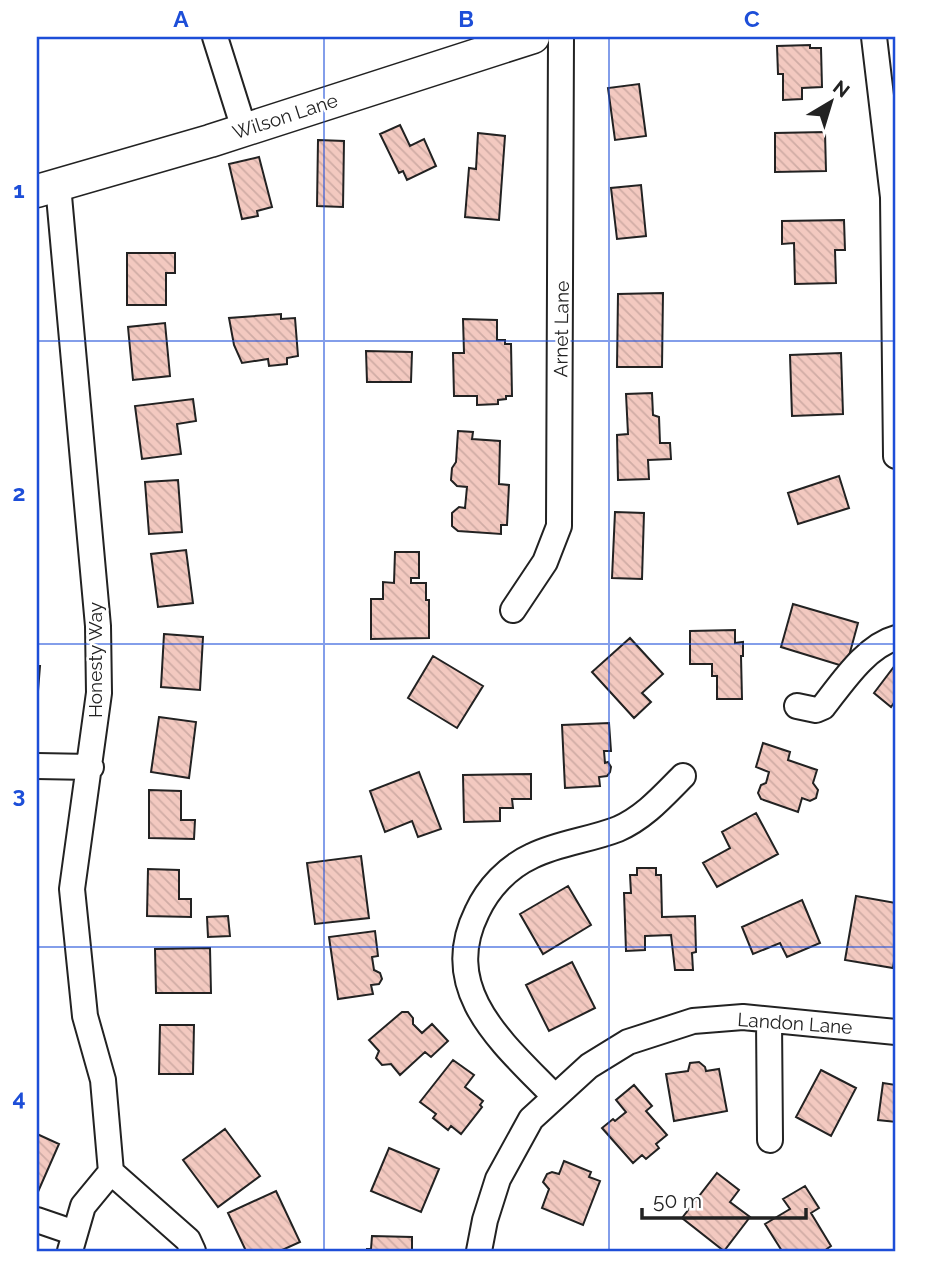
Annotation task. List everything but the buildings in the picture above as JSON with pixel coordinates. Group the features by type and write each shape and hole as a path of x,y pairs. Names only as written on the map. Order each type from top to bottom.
{"main road":[{"name":"Wilson Lane","path":"47,188 244,129 533,37"}],"street":[{"path":"215,37 244,129"},
{"name":"Arnet Lane","path":"513,610 545,562 559,526 561,37"},
{"path":"874,37 893,197 896,456"},
{"name":"Honesty Way","path":"47,188 99,626 99,693 91,767 72,890 85,1016 103,1080 111,1172"},
{"path":"797,706 816,710 823,708 882,642 896,638"},
{"path":"37,766 91,767"},
{"path":"554,1096 495,1035 477,1006 469,984 465,960 472,922 481,902 513,867 533,855 617,829 636,819 645,814 683,776"},
{"name":"Landon Lane","path":"479,1251 485,1220 498,1179 531,1119 589,1066 628,1042 693,1021 743,1017 896,1032"},
{"path":"769,1020 770,1140"},
{"path":"37,1220 73,1242 83,1206 111,1172 188,1240 193,1251"}]}
